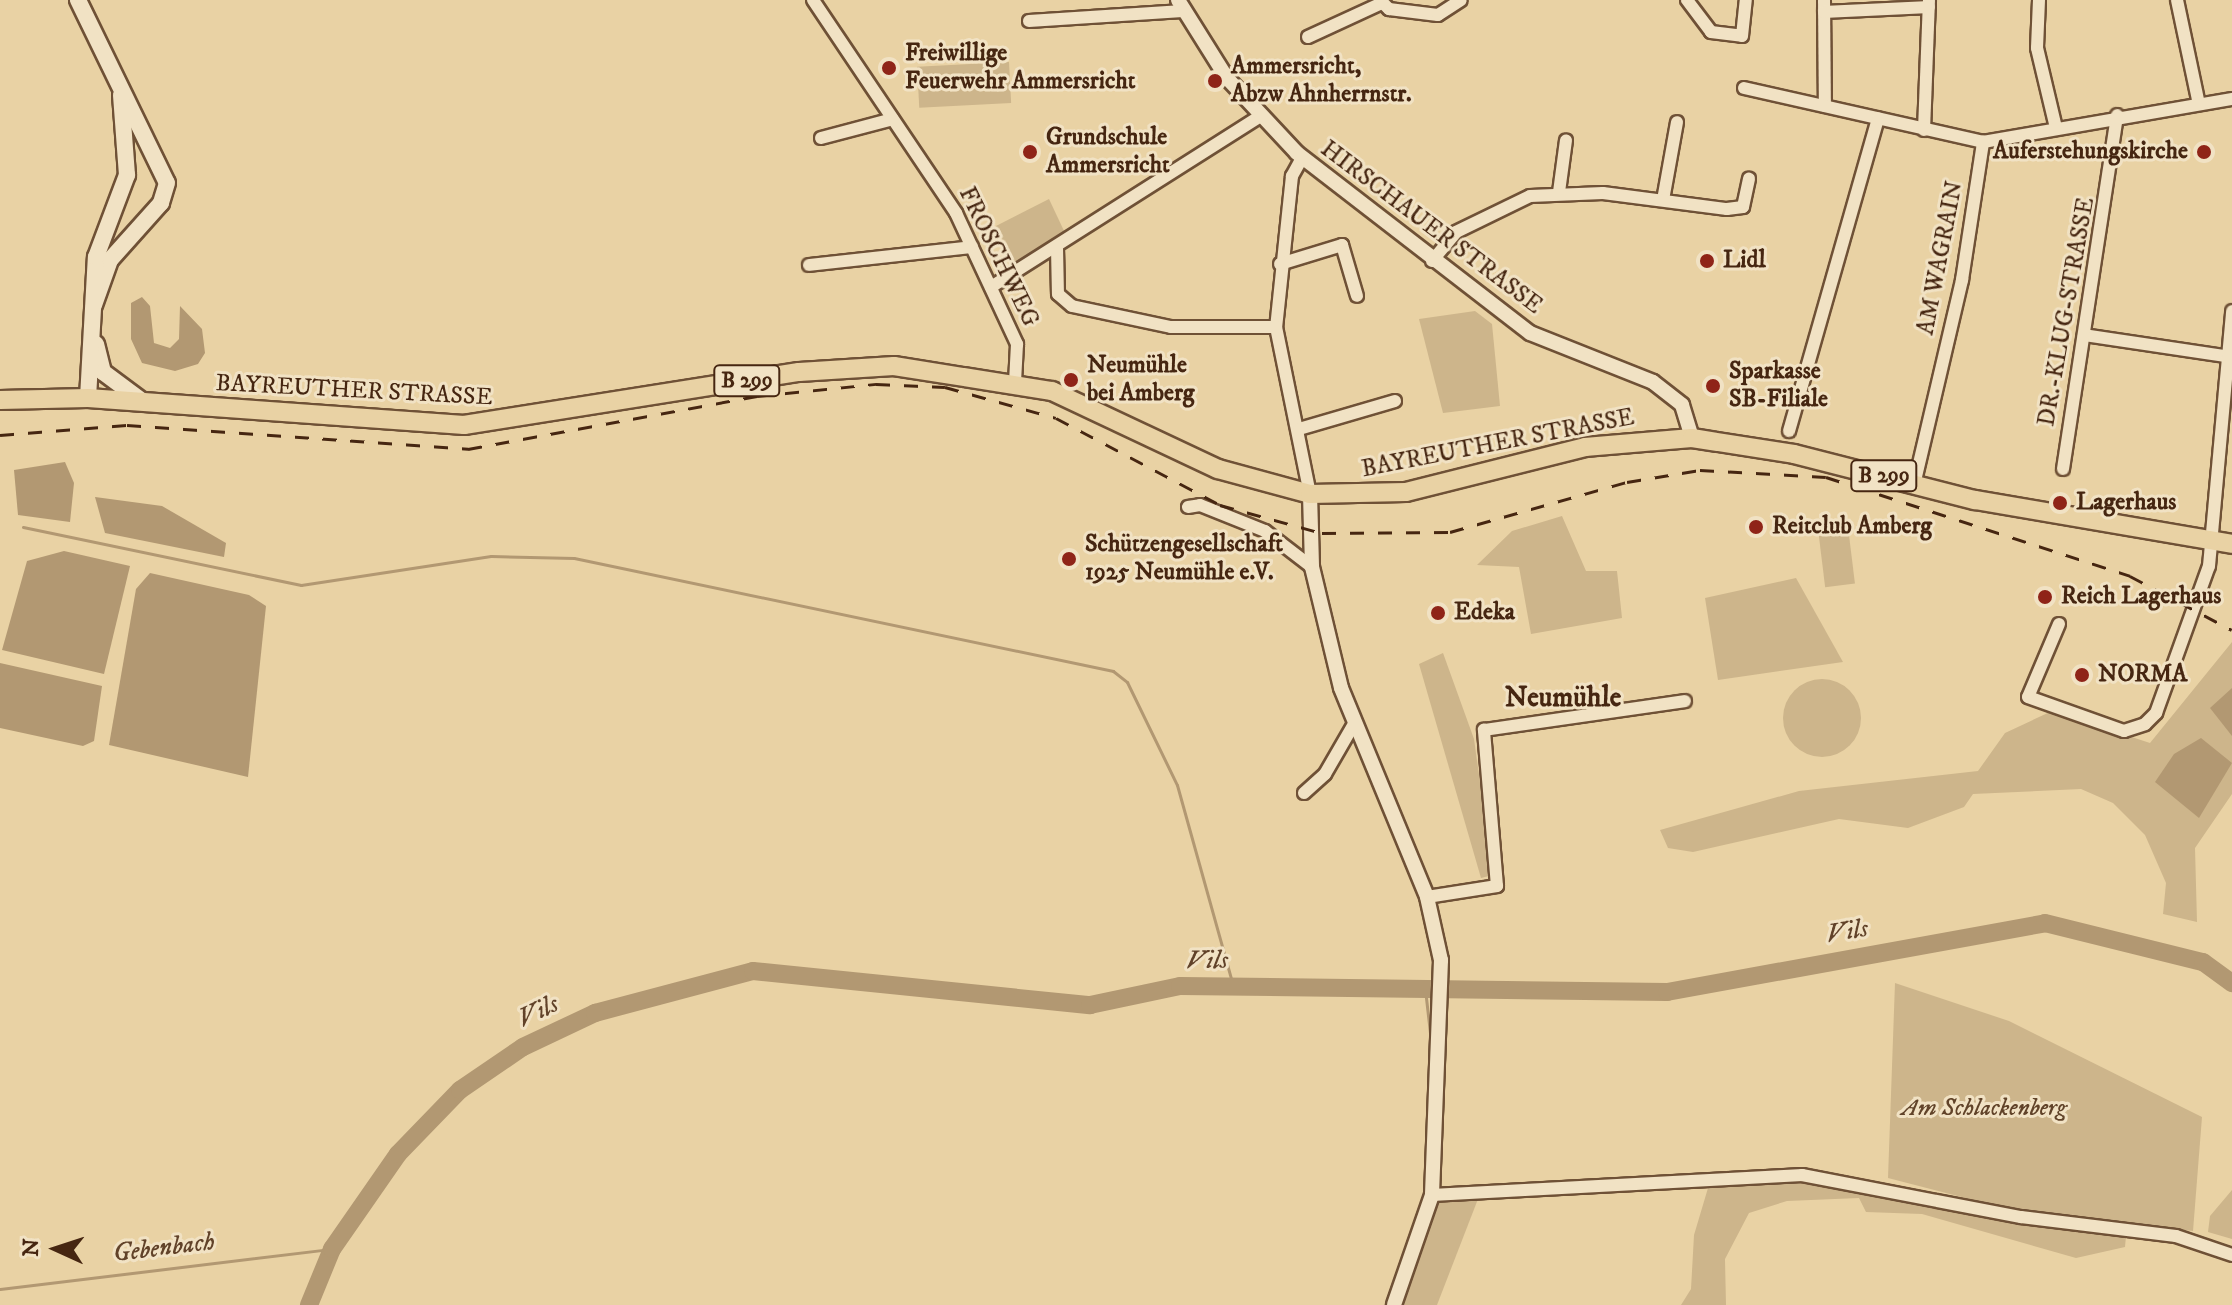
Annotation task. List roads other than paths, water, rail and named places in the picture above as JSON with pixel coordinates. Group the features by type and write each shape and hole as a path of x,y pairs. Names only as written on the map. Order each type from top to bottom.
{"main road":[{"path":"78,0 120,88 163,165 166,190 116,250 94,305"},
{"path":"88,398 96,257 127,175 120,88"},
{"path":"92,323 103,372 142,401"},
{"name":"BAYREUTHER STRASSE","path":"0,400 88,398 464,425 799,372 894,366 1015,381 1084,403 1218,469 1310,494 1406,492 1585,447 1692,438 1794,454 1914,485 2232,544"}],"street":[{"name":"FROSCHWEG","path":"813,0 893,119 972,247 1017,344 1015,381"},
{"path":"1308,37 1381,2 1438,15 1461,0"},
{"path":"1687,0 1711,32 1742,36 1746,0"},
{"path":"2039,0 2037,48 2056,128"},
{"path":"2177,0 2198,100"},
{"path":"1825,106 1824,6 1929,4 1924,130"},
{"path":"1029,21 1181,6"},
{"name":"HIRSCHAUER STRASSE","path":"1181,6 1260,116 1302,158 1432,261 1530,333 1653,382 1682,405 1692,438"},
{"path":"1744,88 1983,142 2198,100 2232,99"},
{"name":"DR.-KLUG-STRASSE","path":"2063,469 2117,115"},
{"path":"991,287 1057,248 1260,116"},
{"path":"1789,431 1878,118"},
{"path":"821,138 893,119"},
{"path":"1663,200 1677,122"},
{"path":"1559,192 1566,140"},
{"name":"AM WAGRAIN","path":"1914,485 1962,280 1983,142"},
{"path":"1302,158 1292,176 1280,264 1276,327 1310,494 1312,567 1354,724 1427,897 1441,960 1432,1195 1394,1305"},
{"path":"1432,261 1456,232 1530,196 1559,192 1743,207 1749,179"},
{"path":"1280,264 1342,245 1357,296"},
{"path":"809,265 972,247"},
{"path":"1057,248 1058,294 1072,306 1171,327 1276,327"},
{"path":"2059,624 2028,697 2109,727 2137,729 2156,713 2196,608 2211,541 2232,311"},
{"path":"2084,335 2228,357"},
{"path":"1299,429 1395,401"},
{"path":"1188,507 1200,505 1265,531 1312,567"},
{"path":"1427,897 1497,886 1484,730 1685,701"},
{"path":"1304,793 1325,774 1354,724"},
{"path":"1432,1195 1802,1175 2021,1217 2164,1234 2232,1255"}],"waterway":[{"path":"23,527 301,585 491,556 574,558 1113,671 1127,682 1177,785 1233,986"},
{"name":"Vils","path":"309,1305 332,1249 398,1154 460,1090 523,1047 595,1013 753,971 1090,1005 1180,986 1667,992 2045,923 2203,962 2232,983"},
{"path":"1425,989 1431,1042"},
{"path":"1425,1190 1426,1178"},
{"path":"1385,1305 1415,1222"},
{"name":"Gebenbach","path":"0,1289 332,1249"}],"railway":[{"path":"0,435 127,425 468,449 757,396 876,384 945,387 1056,418 1220,505 1322,533 1450,532 1627,482 1700,470 1826,477 2130,576 2232,630"}],"place":[{"name":"Freiwillige Feuerwehr Ammersricht","path":"889,68"},
{"name":"Ammersricht, Abzw Ahnherrnstr.","path":"1215,81"},
{"name":"Grundschule Ammersricht","path":"1030,152"},
{"name":"Auferstehungskirche","path":"2204,152"},
{"name":"Lidl","path":"1707,261"},
{"name":"Neumühle bei Amberg","path":"1071,380"},
{"name":"Sparkasse SB-Filiale","path":"1713,386"},
{"name":"Lagerhaus","path":"2060,503"},
{"name":"Reitclub Amberg","path":"1756,527"},
{"name":"Schützengesellschaft 1925 Neumühle e.V.","path":"1069,559"},
{"name":"Reich Lagerhaus","path":"2045,597"},
{"name":"Edeka","path":"1438,613"},
{"name":"NORMA","path":"2082,675"}],"district":[{"name":"Neumühle","path":"1563,698"}],"park label":[{"name":"Am Schlackenberg","path":"1984,1109"}]}
